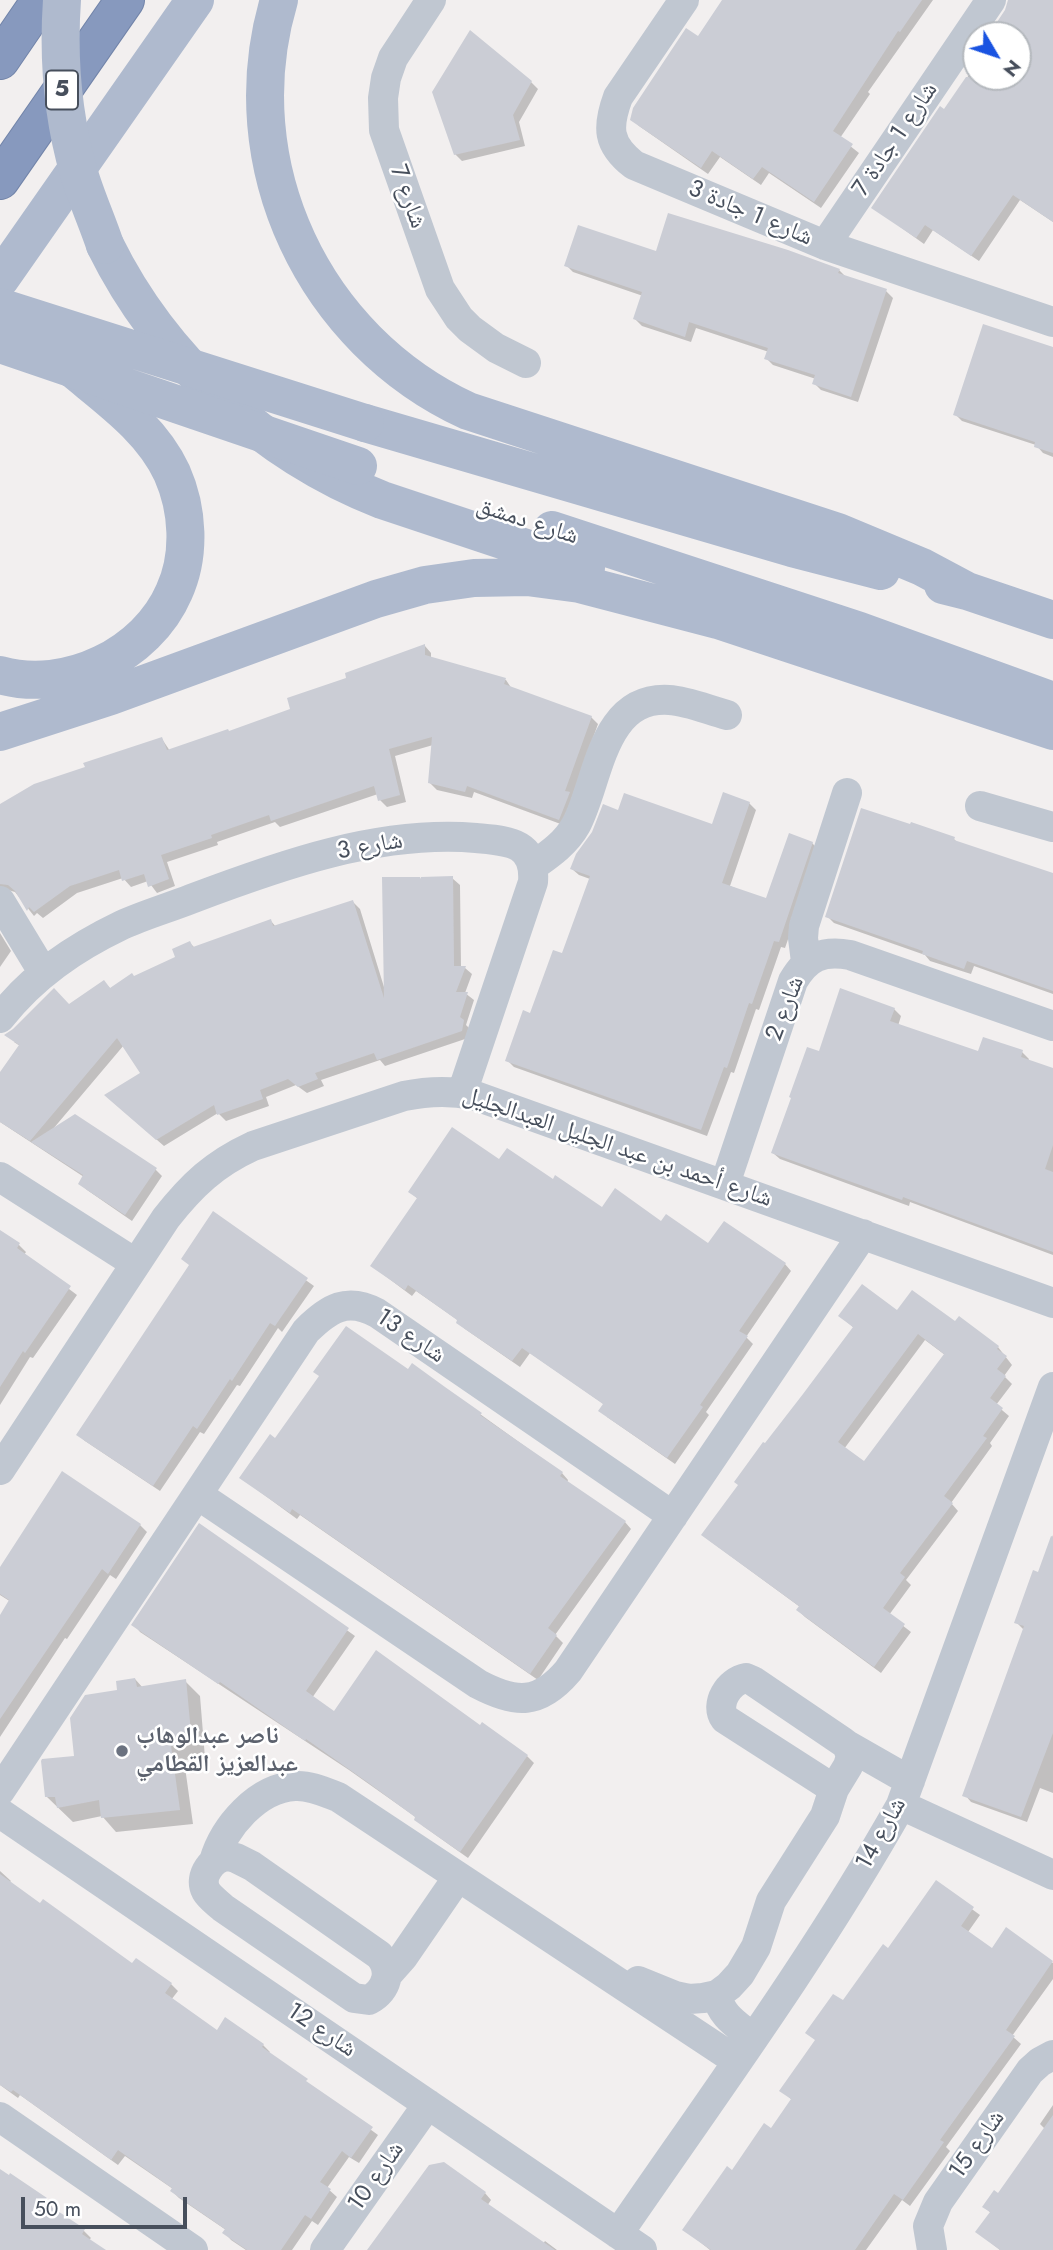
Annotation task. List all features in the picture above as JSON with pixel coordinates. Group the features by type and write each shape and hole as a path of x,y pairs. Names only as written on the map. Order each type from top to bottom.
{"highway":[{"path":"0,60 41,0"},
{"name":"5","path":"0,180 125,0"}],"main road":[{"path":"62,0 62,55 70,134 79,174 105,245 137,301 172,347 220,397 255,428 301,461 352,489 635,584 718,620"},
{"path":"0,279 195,0"},
{"path":"279,0 266,67 266,118 274,173 282,204 293,233 323,289 365,340 389,363 443,400 468,411 815,524 880,549 967,591"},
{"path":"0,291 22,246"},
{"name":"شارع دمشق","path":"0,307 365,423 792,548 967,591 1053,620"},
{"name":"شارع دمشق","path":"0,344 358,466 860,631 1053,701"},
{"path":"0,675 37,680 80,673 99,666 135,642 154,625 174,593 185,552 184,511 171,471 149,438 132,419 73,369"},
{"path":"0,732 111,696 376,599 437,583 474,578 527,577 580,584 718,620 1053,732"}],"street":[{"name":"شارع 7","path":"432,0 393,58 383,98 384,130 440,289 470,330 496,348 526,363"},
{"name":"شارع 1 جادة 3","path":"684,0 618,97 610,127 617,150 634,164 825,245 1053,322"},
{"name":"شارع 1 جادة 7","path":"825,245 991,0"},
{"path":"461,1093 530,893 533,866 562,844 577,824 614,727 625,715 645,704 668,700 727,715"},
{"path":"806,962 804,926 847,793"},
{"path":"980,806 1053,827"},
{"name":"شارع 3","path":"0,1018 43,972 67,954 122,925 231,884 365,845 467,837 505,841 522,848 533,866"},
{"path":"0,901 43,972"},
{"name":"شارع 2","path":"725,1184 793,981 806,962 823,954 850,955 1053,1026"},
{"name":"شارع أحمد بن عبد الجليل العبدالجليل","path":"0,1470 135,1264 184,1196 207,1172 253,1146 426,1091 461,1093 725,1184 1053,1303"},
{"path":"0,1177 135,1264"},
{"path":"198,1495 478,1684 494,1692 520,1698 548,1692 568,1671 863,1234"},
{"name":"شارع 13","path":"0,1791 306,1331 328,1312 352,1305 377,1313 673,1516"},
{"name":"شارع 14","path":"630,2242 745,2048 839,1908 905,1794 1053,1387"},
{"path":"638,1981 689,1999 710,1996 729,1986 755,1947 771,1901 825,1816 843,1767 905,1794 1053,1875"},
{"path":"214,1861 220,1857 236,1857 252,1866 379,1955 387,1968 385,1985 369,2000 359,2000 304,1965 223,1908 205,1890 205,1876 223,1840 247,1809 260,1798 276,1790 296,1786 323,1791 338,1797 458,1877 745,2048"},
{"name":"شارع 12","path":"0,1812 630,2242"},
{"path":"387,1975 403,1957 458,1877"},
{"path":"236,1973 248,1968 257,1959 261,1946 260,1934"},
{"path":"277,2001 276,1986 283,1973 304,1965"},
{"path":"710,1996 719,2005 745,2048"},
{"name":"شارع 15","path":"932,2250 928,2225 938,2202 1030,2071 1053,2054"},
{"name":"شارع 10","path":"326,2250 428,2104"},
{"path":"0,2117 193,2250"}],"building":[{"path":"722,0 922,0 900,32 898,31 833,131 853,144 814,202 762,167 753,179 712,151 701,168 630,120 633,108 686,28 698,36"},
{"path":"1008,0 1053,0 1053,222 1013,195 971,256 925,225 916,238 871,208 940,106 944,109 962,83 962,91 1032,91 1032,21 998,21"},
{"path":"470,30 532,81 513,115 520,140 454,155 432,92"},
{"path":"668,213 788,250 840,269 838,273 887,289 851,397 812,384 815,375 764,359 768,348 689,322 685,337 633,319 642,292 564,266 578,225 656,251"},
{"path":"983,324 1053,347 1053,453 1034,447 1035,442 953,415"},
{"path":"425,644 425,655 506,678 504,684 592,716 565,791 570,792 559,820 467,786 465,792 428,783 432,737 389,749 400,795 378,801 374,786 271,821 269,815 211,835 212,838 161,855 169,879 148,887 144,874 122,881 119,870 70,886 34,912 29,907 27,911 15,891 8,885 0,884 0,804 34,784 85,767 83,763 162,737 167,750 228,729 229,731 290,709 287,698 346,678 345,673"},
{"path":"723,792 750,802 722,883 766,898 789,833 813,842 779,942 774,941 752,1004 749,1003 727,1068 724,1067 701,1130 505,1061 523,1010 530,1013 553,950 562,953 590,876 570,869 576,854 592,832 603,804 618,810 624,793 712,824"},
{"path":"861,808 910,824 911,822 955,837 954,840 1053,873 1053,991 967,961 964,969 922,954 923,951 825,917"},
{"path":"453,876 454,966 466,966 456,992 468,992 460,1017 464,1020 462,1031 377,1060 374,1053 315,1073 318,1079 298,1087 288,1079 260,1090 263,1099 217,1115 214,1105 156,1140 104,1095 140,1073 117,1038 30,1141 0,1122 0,1072 19,1045 4,1035 54,988 69,1004 104,980 110,988 132,973 134,976 175,957 172,949 190,941 193,947 271,919 273,926 353,900 384,998 382,877 420,879"},
{"path":"840,988 895,1008 890,1021 978,1051 983,1037 1023,1050 1021,1057 1053,1068 1053,1145 1045,1169 1053,1172 1053,1252 903,1197 902,1200 771,1153 807,1047 819,1051"},
{"path":"75,1114 157,1168 125,1215 78,1184 83,1175 31,1142"},
{"path":"452,1127 499,1159 507,1148 553,1179 555,1175 602,1207 615,1188 661,1221 666,1214 708,1243 724,1221 786,1263 739,1331 748,1336 667,1458 598,1411 603,1404 522,1348 512,1361 456,1323 457,1320 408,1285 405,1290 370,1266 417,1198 408,1192"},
{"path":"213,1211 308,1278 275,1326 270,1323 197,1429 193,1426 153,1486 76,1435 189,1265 181,1259"},
{"path":"0,1230 20,1243 17,1248 71,1286 0,1387"},
{"path":"862,1284 897,1310 912,1290 955,1321 959,1316 999,1346 997,1349 1007,1356 997,1369 1006,1376 990,1398 1003,1408 983,1436 987,1438 944,1496 953,1503 900,1573 905,1577 883,1608 905,1624 874,1667 796,1610 799,1606 701,1535 738,1485 734,1482 763,1442 765,1443 853,1327 838,1316","holes":["918,1334 944,1354 864,1461 838,1442"]},
{"path":"346,1326 408,1369 412,1363 482,1413 480,1415 563,1472 560,1476 626,1521 548,1628 557,1635 530,1674 292,1509 290,1513 239,1478 270,1434 275,1438 319,1376 313,1372"},
{"path":"62,1471 141,1524 108,1574 102,1569 0,1719 0,1615 9,1600 0,1594 0,1567"},
{"path":"199,1523 349,1628 306,1691 334,1711 376,1650 480,1725 482,1722 528,1755 460,1852 306,1739 305,1741 131,1625"},
{"path":"1051,1536 1053,1733 1021,1817 962,1796 1024,1626 1014,1623 1033,1570 1038,1572"},
{"name":"ناصر عبدالوهاب عبدالعزيز القطامي","path":"135,1678 137,1687 186,1679 192,1744 171,1746 180,1810 101,1818 99,1800 57,1808 55,1797 45,1797 42,1759 74,1756 70,1718 85,1695 117,1690 116,1681"},
{"path":"0,1874 40,1903 43,1899 132,1963 136,1958 172,1983 165,1993 217,2030 225,2017 264,2044 262,2047 308,2079 306,2081 373,2127 351,2158 342,2151 320,2182 331,2189 311,2219 305,2215 281,2250 247,2250 222,2233 225,2229 118,2150 111,2160 13,2090 11,2092 0,2085"},
{"path":"936,1880 974,1907 961,1926 992,1948 1006,1927 1053,1961 1006,2030 1015,2036 940,2140 944,2142 903,2200 894,2194 855,2250 711,2250 682,2230 727,2166 732,2170 764,2123 771,2128 791,2099 779,2091 815,2040 805,2033 833,1994 843,2000 883,1944 888,1948"},
{"path":"1053,2115 1053,2250 1000,2250 975,2232 990,2212 982,2207 994,2190 998,2193"},
{"path":"444,2162 486,2192 481,2199 555,2250 367,2250 429,2165"},
{"path":"0,2169 47,2198 44,2202 85,2229 82,2234 106,2250 0,2250"}],"place":[{"name":"ناصر عبدالوهاب عبدالعزيز القطامي","path":"122,1751"}]}
